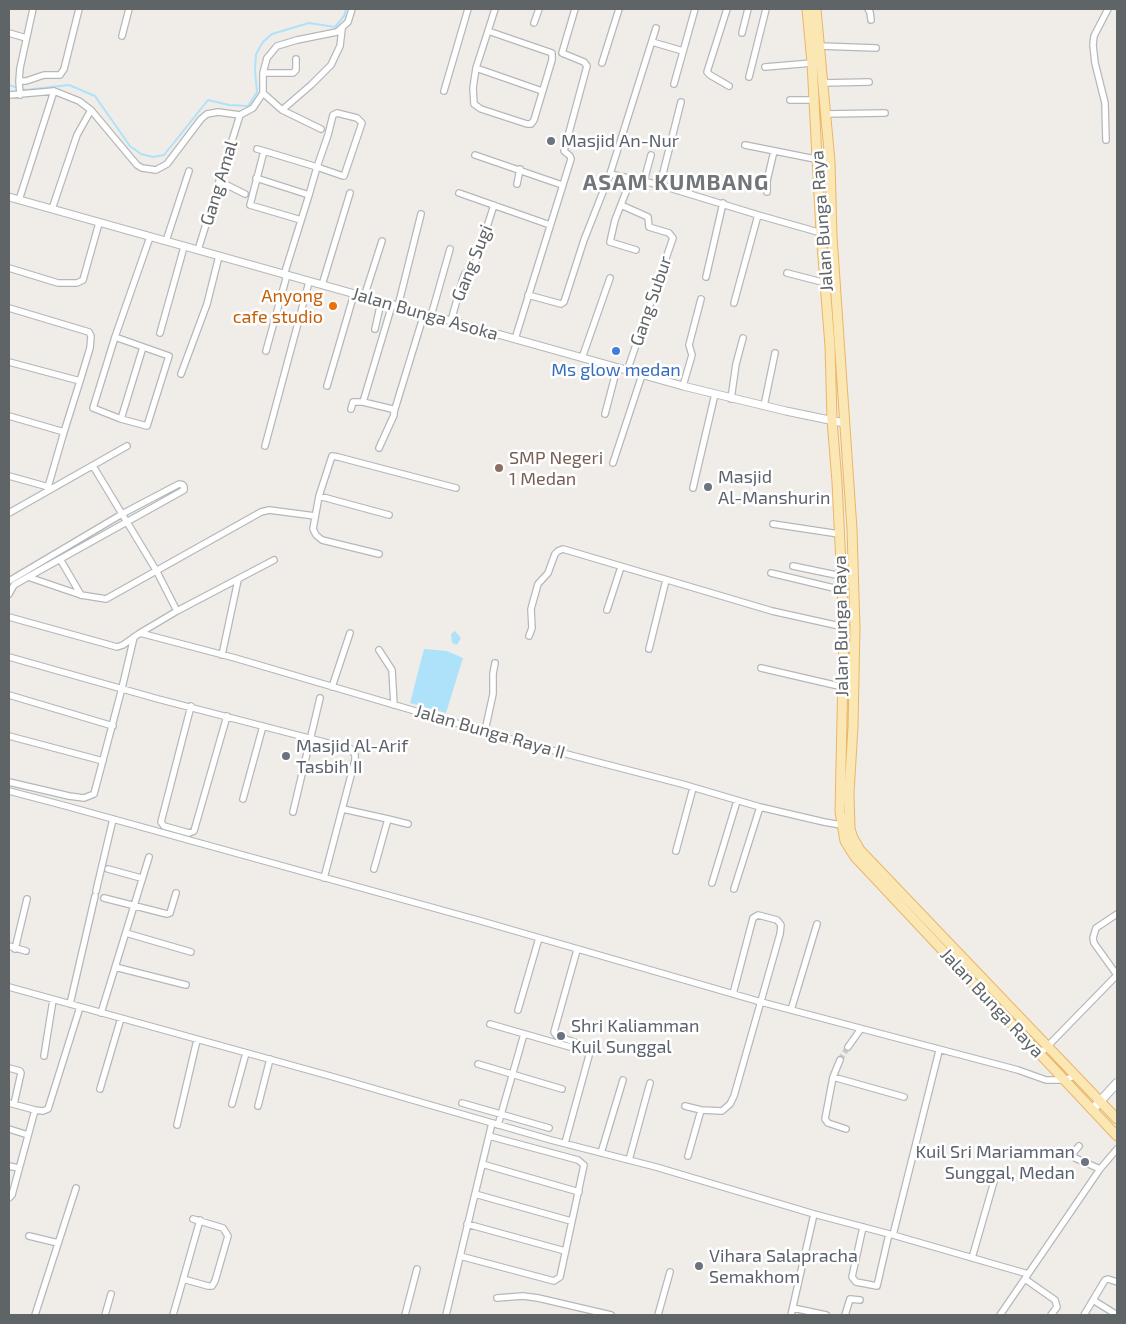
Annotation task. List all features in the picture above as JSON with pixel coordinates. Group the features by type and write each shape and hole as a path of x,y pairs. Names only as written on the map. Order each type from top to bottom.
{"main road":[{"name":"Jalan Bunga Raya","path":"807,9 826,283 844,627 840,812 845,841 855,857 1117,1136"},
{"name":"Jalan Bunga Raya","path":"816,9 830,162 832,236 854,582 854,698 849,793 850,829 860,850 1117,1119"},
{"path":"843,698 854,698"},
{"path":"957,966 964,959"},
{"path":"1092,1110 1117,1083"}],"street":[{"path":"20,93 19,82 33,9"},
{"path":"19,82 44,75 60,75 64,68 79,9"},
{"path":"122,36 129,9"},
{"path":"282,110 311,85 333,62 340,46 342,29 348,22 352,9"},
{"path":"444,91 468,9"},
{"path":"488,31 552,53 552,60 534,120 531,124 481,109 474,104 476,68 495,9"},
{"path":"534,23 538,9"},
{"path":"515,339 571,159 564,151 587,66 584,62 562,53 575,9"},
{"path":"602,63 619,9"},
{"path":"674,84 695,9"},
{"path":"727,9 707,72 728,86"},
{"path":"742,33 748,9"},
{"path":"749,77 766,9"},
{"path":"868,9 870,20"},
{"path":"1106,140 1105,103 1095,63 1093,45 1094,36 1108,9"},
{"path":"528,295 561,304 564,302 584,240 610,174 656,28"},
{"path":"9,95 54,91 79,101 91,110 138,165 152,171 167,164 201,119 207,114 218,112 240,115 253,108 262,93 263,73 268,55 277,46 342,29"},
{"path":"9,33 26,38"},
{"path":"652,42 683,51"},
{"path":"819,46 876,48"},
{"path":"263,73 293,73 296,70 296,59"},
{"path":"765,67 812,63"},
{"path":"476,68 542,91"},
{"path":"822,83 868,82"},
{"path":"19,200 54,91"},
{"path":"262,93 282,110 322,129"},
{"path":"790,100 814,100"},
{"path":"660,185 681,102"},
{"path":"52,209 77,135 91,110"},
{"path":"256,149 264,151 317,167 345,175 362,124 359,120 336,113 333,114 317,167 308,195 266,350"},
{"path":"825,114 885,113"},
{"name":"Gang Amal","path":"198,250 240,115"},
{"path":"746,145 830,162"},
{"path":"264,151 250,204 301,220"},
{"path":"767,192 767,180 774,151"},
{"path":"475,155 562,184"},
{"path":"644,181 651,155"},
{"path":"517,184 520,169"},
{"path":"166,241 189,171"},
{"path":"610,174 660,185 832,236"},
{"path":"256,178 308,195"},
{"path":"631,179 610,242 636,250"},
{"path":"219,181 245,194"},
{"path":"322,285 350,193"},
{"path":"459,193 550,224"},
{"name":"Jalan Bunga Asoka","path":"9,197 627,371 764,406 844,423"},
{"path":"706,277 723,203"},
{"name":"Gang Sugi","path":"450,321 463,278 474,267 494,205"},
{"name":"Gang Subur","path":"621,206 648,217 649,227 669,233 673,238 627,371"},
{"path":"363,402 395,305 421,214"},
{"path":"734,303 758,215"},
{"path":"9,268 58,282 77,283 83,280 99,222"},
{"path":"114,337 168,356 169,358 148,424 145,426 93,408 114,337 150,237"},
{"path":"364,297 382,241"},
{"path":"160,333 184,246"},
{"path":"379,448 394,415 450,250"},
{"path":"181,374 207,304 219,256"},
{"path":"787,273 826,283"},
{"path":"582,358 610,278"},
{"path":"265,446 309,282"},
{"path":"327,386 354,294"},
{"path":"683,386 692,355 689,345 701,299"},
{"path":"375,329 382,302"},
{"path":"9,308 89,332 92,336 64,432 51,487"},
{"path":"732,398 736,364 742,338"},
{"path":"121,419 143,347"},
{"path":"764,406 775,353"},
{"path":"9,362 80,380"},
{"path":"605,414 617,368"},
{"path":"613,463 642,375"},
{"path":"694,488 715,394"},
{"path":"351,409 353,402 363,402 394,412"},
{"path":"9,416 64,432"},
{"path":"9,513 51,487 127,446"},
{"path":"379,554 322,540 316,535 313,529 315,516 330,458 334,456 456,488"},
{"path":"93,466 156,570 177,611"},
{"path":"9,476 51,487"},
{"path":"9,581 122,514 179,484 183,485 184,490 14,585 9,594"},
{"path":"319,496 389,515"},
{"path":"28,577 81,595 106,599 265,510 315,516"},
{"path":"773,524 839,534"},
{"path":"529,636 532,628 531,617 535,592 538,584 548,573 558,551 563,549 772,611 844,627"},
{"path":"60,559 81,595"},
{"path":"9,617 110,646 123,645 177,611 274,560"},
{"path":"606,610 621,566"},
{"path":"793,566 841,576"},
{"path":"771,573 842,590"},
{"path":"222,655 238,580"},
{"path":"649,649 666,580"},
{"name":"Jalan Bunga Raya II","path":"140,633 738,801 841,825"},
{"path":"332,687 350,633"},
{"path":"9,782 68,796 88,797 94,794 113,726 134,637"},
{"path":"379,650 392,670 394,705"},
{"path":"9,657 351,749 355,755 343,809 324,878"},
{"path":"485,731 493,694 495,663"},
{"path":"761,668 843,687"},
{"path":"9,695 113,726"},
{"path":"294,812 320,698"},
{"path":"191,706 160,822 164,826 189,833 194,831 228,716"},
{"path":"242,800 263,726"},
{"path":"9,736 103,761"},
{"path":"676,851 694,788"},
{"path":"9,791 539,938 860,1030 1018,1070 1046,1080 1064,1080 1076,1075"},
{"path":"712,883 738,801"},
{"path":"734,889 760,807"},
{"path":"343,809 408,824"},
{"path":"70,1004 113,819"},
{"path":"374,869 388,819"},
{"path":"101,1013 148,857"},
{"path":"108,869 141,878"},
{"path":"104,898 168,914 176,893"},
{"path":"16,949 28,899"},
{"path":"1040,1054 1117,975 1094,943 1093,938 1096,928 1117,914"},
{"path":"685,1106 701,1110 722,1111 730,1104 734,1096 781,930 780,922 758,915 753,918 733,994"},
{"path":"791,1010 817,924"},
{"path":"126,933 191,952"},
{"path":"518,1010 539,938"},
{"path":"9,946 26,951"},
{"path":"565,1144 590,1052 588,1047 557,1036 554,1032 577,950"},
{"path":"115,967 186,985"},
{"path":"9,987 972,1258 1026,1276 1055,1300 1057,1307 1051,1315"},
{"path":"44,1056 53,1000"},
{"path":"9,1068 20,1071 21,1074 11,1103 35,1110 43,1111 48,1108 80,1007"},
{"path":"100,1089 122,1018"},
{"path":"490,1024 570,1047"},
{"path":"848,1047 860,1030"},
{"path":"446,1315 489,1136 501,1114 524,1034"},
{"path":"177,1125 197,1040"},
{"path":"863,1227 852,1278 856,1282 877,1286 939,1051"},
{"path":"232,1104 246,1053"},
{"path":"258,1106 270,1059"},
{"path":"840,1060 833,1077 825,1119 846,1129"},
{"path":"478,1064 562,1089"},
{"path":"833,1077 904,1097"},
{"path":"601,1153 622,1080"},
{"path":"629,1160 650,1083"},
{"path":"462,1103 549,1128"},
{"path":"9,1199 35,1110"},
{"path":"688,1156 701,1110"},
{"path":"9,1129 28,1135"},
{"path":"460,1256 554,1281 560,1277 584,1169 582,1162 489,1136"},
{"path":"1079,1146 1073,1155 1075,1158 1100,1169"},
{"path":"1000,1315 1100,1169 1117,1149"},
{"path":"482,1164 579,1192"},
{"path":"9,1166 18,1168"},
{"path":"972,1258 995,1178"},
{"path":"35,1315 76,1188"},
{"path":"475,1194 571,1221"},
{"path":"791,1315 814,1214"},
{"path":"183,1279 212,1286 228,1236 223,1228 193,1219"},
{"path":"173,1315 200,1220"},
{"path":"467,1224 565,1251"},
{"path":"29,1236 58,1243"},
{"path":"405,1315 417,1269"},
{"path":"658,1315 670,1272"},
{"path":"1084,1315 1105,1280 1117,1282"},
{"path":"105,1315 111,1294"},
{"path":"497,1298 524,1296 538,1298 611,1315"},
{"path":"845,1315 850,1299 860,1300"},
{"path":"1093,1300 1117,1315"},
{"path":"793,1308 823,1315"}],"water":[{"path":"455,631 461,638 457,645 452,643 451,634"},
{"path":"424,649 447,651 463,658 446,713 410,703"}],"waterway":[{"path":"9,85 25,90 69,85 95,96 130,146 141,154 153,157 164,155 208,100 229,105 248,106 257,92 256,54 263,42 272,34 309,23 335,27 344,16 346,9"}],"tunnel":[{"path":"840,1060 848,1047"}],"place":[{"name":"Masjid An-Nur","path":"551,141"},
{"name":"Anyong cafe studio","path":"333,306"},
{"name":"Ms glow medan","path":"616,351"},
{"name":"SMP Negeri 1 Medan","path":"499,468"},
{"name":"Masjid Al-Manshurin","path":"708,487"},
{"name":"Masjid Al-Arif Tasbih II","path":"286,756"},
{"name":"Shri Kaliamman Kuil Sunggal","path":"561,1036"},
{"name":"Kuil Sri Mariamman Sunggal, Medan","path":"1085,1162"},
{"name":"Vihara Salapracha Semakhom","path":"699,1266"}],"district":[{"name":"ASAM KUMBANG","path":"676,183"}]}
